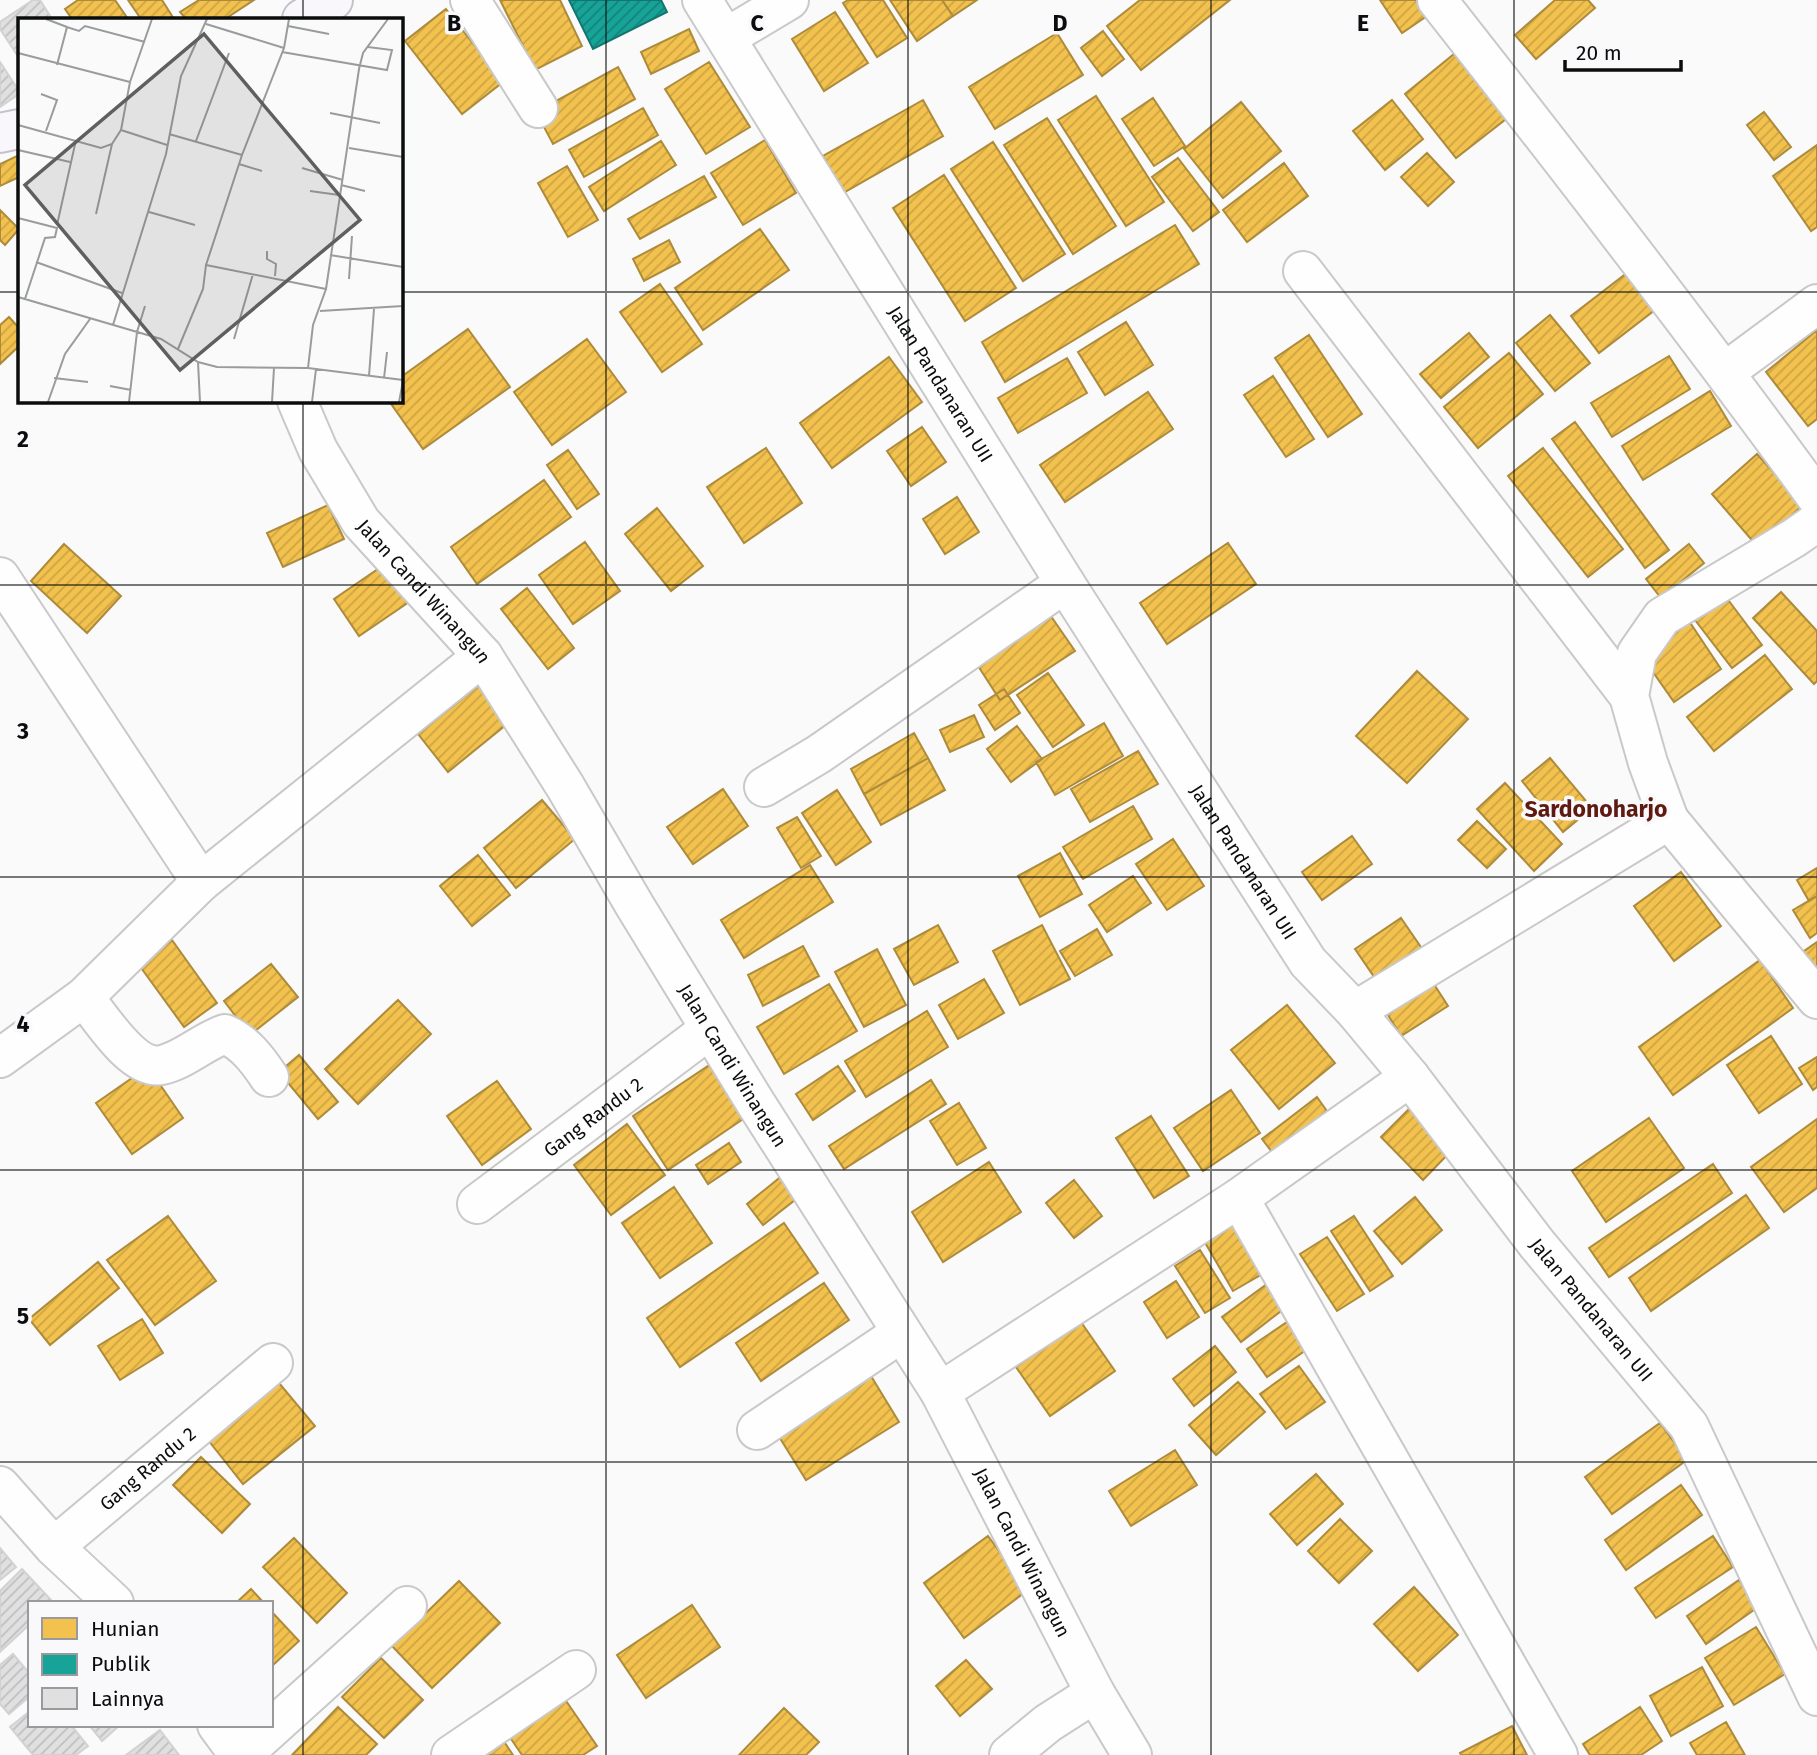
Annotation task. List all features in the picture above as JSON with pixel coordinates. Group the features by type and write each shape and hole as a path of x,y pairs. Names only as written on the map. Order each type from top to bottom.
{"main road":[{"path":"304,18 333,0"},
{"path":"0,133 18,129"}],"street":[{"path":"470,0 538,108"},
{"name":"Jalan Pandanaran UII","path":"702,0 1065,583 1308,962 1355,1011 1410,1077 1537,1244 1689,1426 1817,1696"},
{"path":"727,37 789,0"},
{"path":"1437,0 1579,180 1817,498"},
{"path":"1303,271 1629,696 1648,763 1670,820 1817,999"},
{"path":"1725,372 1817,304"},
{"name":"Jalan Candi Winangun","path":"297,402 318,450 361,522 482,656 565,786 710,1029 940,1392 1095,1693 1132,1755"},
{"path":"1629,696 1637,653 1662,617 1817,522"},
{"path":"0,577 201,882"},
{"path":"764,787 819,754 1065,583"},
{"path":"0,1058 84,997 201,882 482,656"},
{"path":"1355,1011 1670,820"},
{"path":"84,997 132,1055 149,1065 163,1065 186,1055 208,1040 225,1034 239,1040 269,1077"},
{"name":"Gang Randu 2","path":"477,1204 710,1029"},
{"path":"940,1392 1239,1198 1410,1077"},
{"path":"1239,1198 1558,1755"},
{"path":"757,1430 901,1333"},
{"name":"Gang Randu 2","path":"54,1547 273,1363"},
{"path":"0,1486 54,1547 112,1601"},
{"path":"273,1726 407,1606"},
{"path":"451,1755 576,1670"},
{"path":"1009,1755 1048,1723 1095,1693"},
{"path":"219,1727 240,1755 271,1727"}],"building: Hunian":[{"path":"78,0 115,0 127,18 71,18 65,9"},
{"path":"128,0 162,0 173,18 140,18"},
{"path":"199,0 254,0 227,18 185,18 180,12"},
{"path":"500,0 560,0 582,46 535,70"},
{"path":"848,0 883,0 907,38 877,57 843,3"},
{"path":"890,0 942,0 953,16 917,41"},
{"path":"942,0 977,0 953,16"},
{"path":"1140,0 1230,0 1141,70 1107,26"},
{"path":"1380,0 1417,0 1427,16 1402,33"},
{"path":"1555,0 1588,0 1595,8 1536,59 1515,35"},
{"path":"446,9 503,82 462,114 405,41"},
{"path":"835,12 868,63 824,91 792,39"},
{"path":"689,29 699,51 651,74 641,52"},
{"path":"1103,31 1124,59 1102,76 1081,48"},
{"path":"1057,33 1083,75 995,129 969,87"},
{"path":"1454,54 1506,119 1456,158 1405,94"},
{"path":"709,62 750,127 706,154 665,89"},
{"path":"618,67 635,99 553,144 536,112"},
{"path":"1096,96 1164,202 1126,226 1058,120"},
{"path":"1153,98 1185,146 1154,166 1122,119"},
{"path":"923,100 943,136 843,193 823,156"},
{"path":"1392,100 1423,139 1385,170 1353,131"},
{"path":"1241,102 1281,151 1223,198 1184,149"},
{"path":"643,108 658,135 584,177 569,150"},
{"path":"1764,112 1791,147 1774,160 1747,125"},
{"path":"1047,118 1116,226 1073,254 1004,145"},
{"path":"765,140 796,193 743,225 711,173"},
{"path":"661,141 676,165 604,211 589,187"},
{"path":"993,142 1065,254 1023,281 951,169"},
{"path":"1817,145 1817,227 1811,231 1773,176"},
{"path":"1427,153 1454,182 1428,206 1401,177"},
{"path":"18,155 18,177 0,186 0,164"},
{"path":"1178,158 1219,212 1193,231 1152,177"},
{"path":"1284,163 1308,196 1247,242 1223,210"},
{"path":"567,166 598,220 568,237 538,183"},
{"path":"944,175 1016,288 965,321 893,208"},
{"path":"704,176 716,197 640,239 628,219"},
{"path":"0,210 18,230 5,245 0,240"},
{"path":"1175,225 1199,264 1005,382 982,342"},
{"path":"760,229 789,270 703,330 675,288"},
{"path":"669,240 680,262 644,281 633,259"},
{"path":"1636,266 1664,303 1599,353 1571,316"},
{"path":"660,284 702,344 662,372 620,312"},
{"path":"1550,315 1590,363 1555,391 1516,343"},
{"path":"9,317 18,327 18,347 0,364 0,325"},
{"path":"1126,322 1153,365 1105,395 1078,352"},
{"path":"468,329 510,387 423,449 390,402 402,402 402,376"},
{"path":"1817,330 1817,419 1808,426 1766,372"},
{"path":"1469,333 1489,357 1441,398 1420,374"},
{"path":"1309,335 1362,414 1328,437 1275,358"},
{"path":"587,339 626,392 552,445 514,392"},
{"path":"1509,353 1543,394 1478,448 1444,407"},
{"path":"1669,356 1690,389 1612,437 1591,403"},
{"path":"889,357 922,402 832,468 800,423"},
{"path":"1067,358 1087,393 1018,433 998,398"},
{"path":"1273,376 1314,439 1286,457 1244,395"},
{"path":"1710,391 1731,426 1643,480 1622,446"},
{"path":"1148,392 1173,429 1065,502 1040,465"},
{"path":"1575,422 1669,550 1645,568 1552,439"},
{"path":"922,427 946,462 911,486 887,451"},
{"path":"766,448 802,503 744,543 707,487"},
{"path":"1543,448 1623,549 1588,577 1508,476"},
{"path":"568,450 599,494 577,509 547,465"},
{"path":"1757,454 1803,505 1757,546 1712,494"},
{"path":"544,480 571,517 477,584 451,547"},
{"path":"957,497 979,532 945,554 923,519"},
{"path":"328,505 344,539 283,567 267,533"},
{"path":"657,508 703,566 671,591 625,534"},
{"path":"585,542 620,591 573,624 539,575"},
{"path":"1228,543 1256,584 1167,644 1140,603"},
{"path":"64,544 121,596 87,633 31,581"},
{"path":"1689,544 1704,563 1661,598 1646,579"},
{"path":"384,565 409,602 359,636 334,599"},
{"path":"527,588 574,648 548,669 501,609"},
{"path":"1781,592 1817,631 1817,681 1814,684 1753,618"},
{"path":"1726,597 1762,645 1732,668 1695,620"},
{"path":"1046,609 1075,651 1000,700 973,658"},
{"path":"1689,621 1721,669 1674,702 1641,655"},
{"path":"1765,655 1792,689 1714,751 1687,717"},
{"path":"1417,671 1468,719 1407,783 1356,736"},
{"path":"1048,673 1084,725 1053,747 1017,695"},
{"path":"482,683 512,720 448,772 418,734"},
{"path":"1004,689 1020,713 995,730 979,705"},
{"path":"974,715 984,737 950,752 940,730"},
{"path":"1104,723 1123,756 1055,795 1036,762"},
{"path":"1017,726 1042,759 1011,782 987,749"},
{"path":"914,733 928,758 864,794 851,769"},
{"path":"1138,751 1158,784 1090,822 1071,789"},
{"path":"928,758 945,790 881,825 864,794"},
{"path":"1550,758 1592,808 1563,832 1522,781"},
{"path":"1505,783 1562,844 1534,871 1477,809"},
{"path":"723,789 748,826 693,864 667,827"},
{"path":"837,790 871,842 836,865 802,813"},
{"path":"542,800 575,839 516,888 484,848"},
{"path":"1133,806 1152,839 1083,879 1063,847"},
{"path":"797,817 821,856 801,868 777,828"},
{"path":"1477,821 1506,849 1487,868 1458,840"},
{"path":"1352,836 1372,864 1322,900 1302,872"},
{"path":"1173,839 1204,886 1167,910 1136,864"},
{"path":"1060,853 1082,894 1040,917 1018,876"},
{"path":"478,855 510,895 472,926 440,886"},
{"path":"810,865 833,902 744,958 721,920"},
{"path":"1817,868 1817,896 1809,901 1797,880"},
{"path":"1681,872 1721,926 1674,961 1634,906"},
{"path":"1133,876 1151,903 1107,932 1089,905"},
{"path":"1817,896 1817,933 1810,938 1793,910"},
{"path":"1401,918 1425,953 1379,984 1355,949"},
{"path":"938,925 958,962 914,985 894,949"},
{"path":"1042,925 1070,979 1020,1005 993,951"},
{"path":"1097,929 1112,955 1075,976 1060,951"},
{"path":"172,940 217,1003 184,1027 139,965"},
{"path":"1817,942 1817,990 1794,958"},
{"path":"803,946 819,976 763,1006 748,975"},
{"path":"877,949 906,1005 864,1027 835,972"},
{"path":"1760,960 1793,1008 1673,1095 1639,1047"},
{"path":"271,964 298,997 250,1035 224,1001"},
{"path":"1430,978 1448,1006 1401,1036 1383,1007"},
{"path":"984,979 1004,1013 958,1039 939,1005"},
{"path":"829,984 857,1031 784,1074 757,1027"},
{"path":"398,1000 431,1034 358,1104 325,1069"},
{"path":"1287,1005 1335,1063 1279,1109 1231,1050"},
{"path":"927,1011 948,1047 866,1097 845,1061"},
{"path":"1771,1036 1802,1084 1759,1113 1727,1065"},
{"path":"299,1055 338,1102 318,1119 279,1072"},
{"path":"1817,1057 1817,1087 1813,1090 1799,1068"},
{"path":"714,1062 749,1115 668,1170 633,1116"},
{"path":"838,1066 855,1091 813,1120 796,1094"},
{"path":"148,1067 183,1118 132,1154 96,1103"},
{"path":"931,1080 946,1104 844,1169 829,1146"},
{"path":"497,1081 531,1129 482,1165 447,1116"},
{"path":"1231,1090 1260,1133 1203,1171 1174,1128"},
{"path":"1317,1097 1329,1114 1275,1156 1262,1139"},
{"path":"959,1103 986,1148 957,1165 930,1121"},
{"path":"1410,1108 1452,1150 1423,1180 1381,1137"},
{"path":"1151,1116 1189,1176 1154,1198 1116,1138"},
{"path":"1649,1118 1684,1168 1606,1222 1572,1171"},
{"path":"1817,1119 1817,1188 1784,1212 1751,1167"},
{"path":"627,1124 665,1175 611,1215 574,1165"},
{"path":"729,1143 741,1162 708,1184 696,1165"},
{"path":"989,1162 1021,1212 943,1262 912,1212"},
{"path":"1713,1164 1732,1193 1609,1277 1589,1248"},
{"path":"783,1175 800,1196 763,1225 747,1204"},
{"path":"1074,1180 1102,1216 1074,1238 1046,1203"},
{"path":"674,1187 712,1243 660,1278 622,1223"},
{"path":"1746,1195 1769,1228 1651,1311 1629,1278"},
{"path":"1415,1197 1442,1230 1402,1264 1374,1231"},
{"path":"168,1216 216,1281 155,1325 107,1260"},
{"path":"1354,1216 1393,1276 1370,1291 1331,1231"},
{"path":"1242,1217 1271,1269 1233,1291 1203,1239"},
{"path":"784,1223 818,1273 680,1367 647,1318"},
{"path":"1327,1237 1364,1294 1337,1311 1300,1254"},
{"path":"1200,1250 1230,1298 1205,1313 1175,1266"},
{"path":"98,1262 119,1288 50,1345 29,1319"},
{"path":"1176,1281 1199,1317 1167,1338 1144,1302"},
{"path":"824,1283 849,1320 761,1381 736,1343"},
{"path":"1267,1284 1285,1308 1241,1342 1222,1317"},
{"path":"142,1319 163,1353 120,1380 98,1346"},
{"path":"1290,1320 1309,1348 1267,1377 1247,1349"},
{"path":"1081,1322 1115,1371 1050,1416 1016,1367"},
{"path":"1215,1346 1236,1372 1194,1406 1173,1379"},
{"path":"1299,1366 1325,1402 1286,1429 1260,1394"},
{"path":"871,1376 899,1422 806,1480 778,1435"},
{"path":"1238,1382 1265,1412 1216,1455 1189,1425"},
{"path":"279,1383 315,1426 243,1484 208,1440"},
{"path":"1660,1423 1687,1460 1612,1514 1585,1477"},
{"path":"1175,1450 1197,1485 1131,1526 1109,1491"},
{"path":"201,1457 250,1504 222,1533 173,1485"},
{"path":"1316,1474 1343,1504 1297,1545 1270,1514"},
{"path":"1681,1485 1702,1515 1626,1570 1605,1540"},
{"path":"1340,1519 1372,1551 1339,1583 1308,1551"},
{"path":"988,1536 1028,1590 964,1638 924,1583"},
{"path":"1713,1536 1733,1567 1656,1618 1635,1588"},
{"path":"294,1538 347,1593 317,1623 263,1567"},
{"path":"1739,1580 1758,1607 1706,1644 1687,1616"},
{"path":"459,1581 500,1623 432,1688 392,1646"},
{"path":"1414,1587 1458,1635 1418,1671 1374,1624"},
{"path":"251,1589 262,1601 238,1601"},
{"path":"692,1605 720,1647 646,1698 617,1655"},
{"path":"273,1613 299,1641 273,1665"},
{"path":"1756,1627 1785,1674 1734,1705 1705,1658"},
{"path":"381,1658 423,1700 384,1738 342,1697"},
{"path":"966,1660 992,1689 960,1716 936,1686"},
{"path":"1702,1667 1723,1706 1671,1736 1650,1696"},
{"path":"562,1695 597,1746 583,1755 522,1755 507,1733"},
{"path":"338,1707 377,1744 366,1755 292,1755"},
{"path":"1640,1707 1662,1741 1641,1755 1590,1755 1583,1744"},
{"path":"784,1708 819,1742 806,1755 739,1755"},
{"path":"1726,1722 1745,1755 1697,1755 1690,1743"},
{"path":"1512,1726 1527,1755 1461,1755 1460,1753"},
{"path":"501,1737 513,1755 476,1755"}],"building: Publik":[{"path":"569,0 661,0 667,12 593,49"}],"building: Lainnya":[{"path":"33,0 40,0 51,18 18,18 17,55 0,29 0,22"},
{"path":"0,62 18,89 18,95 0,107"},
{"path":"0,1548 16,1567 0,1580"},
{"path":"22,1569 52,1601 28,1601 28,1626 0,1652 0,1591"},
{"path":"13,1654 28,1672 28,1698 9,1714 0,1704 0,1665"},
{"path":"28,1713 28,1727 73,1727 88,1746 76,1755 33,1755 10,1727"},
{"path":"91,1727 118,1727 102,1741"},
{"path":"160,1730 179,1755 126,1755"}],"district":[{"name":"Sardonoharjo","path":"1596,809"}]}
